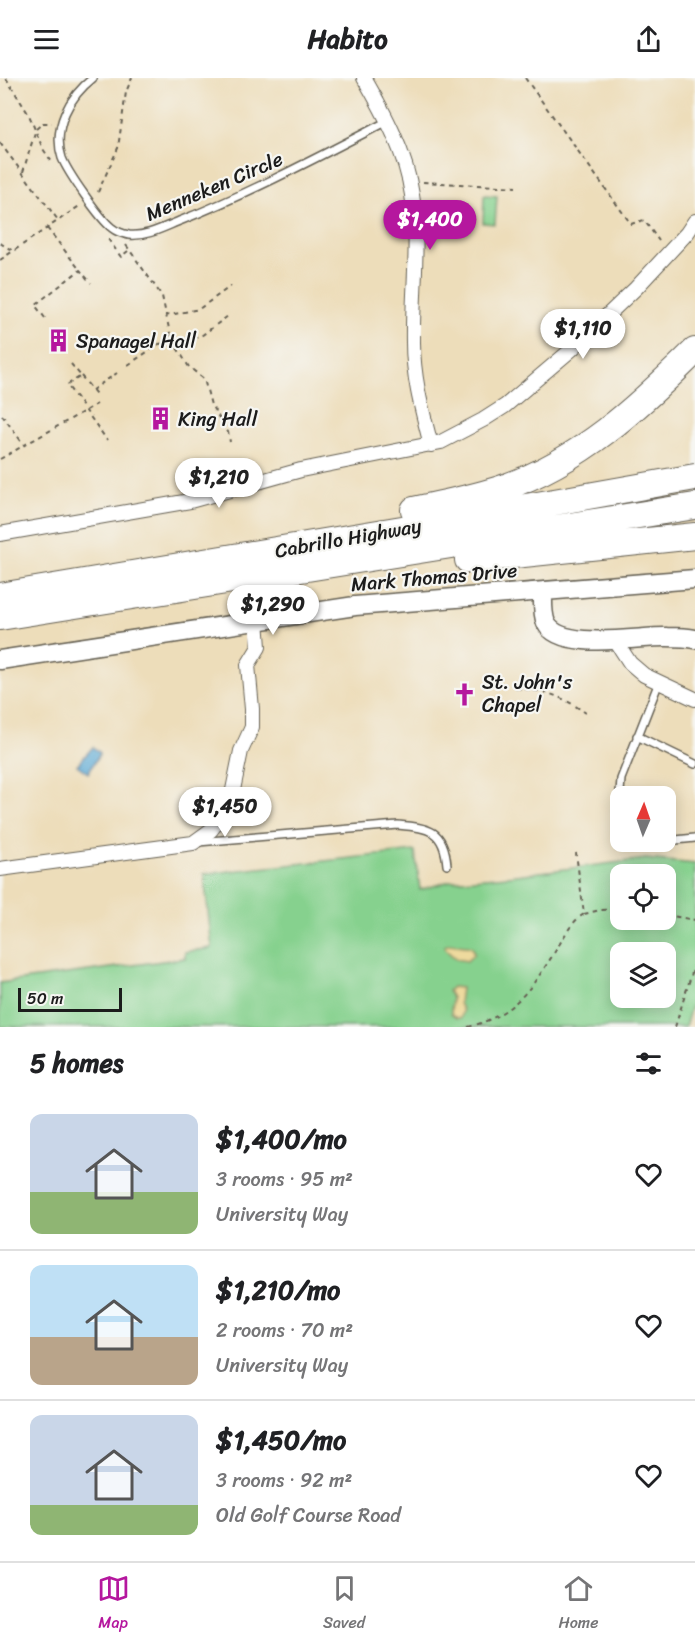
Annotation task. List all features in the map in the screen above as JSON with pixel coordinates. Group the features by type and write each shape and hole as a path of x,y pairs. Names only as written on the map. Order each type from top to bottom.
{"highway":[{"path":"225,559 476,496 531,477 575,453 606,432 636,408 695,351"},
{"name":"Cabrillo Highway","path":"0,596 695,477"},
{"name":"Cabrillo Highway","path":"0,618 695,506"},
{"path":"330,564 468,560 695,536"}],"street":[{"path":"364,78 389,121 408,174 412,194 415,229 413,360 419,401 431,445"},
{"path":"0,534 190,501 302,470 441,442 505,406 563,357 636,288 687,233 695,221"},
{"name":"Mark Thomas Drive","path":"0,660 355,606 695,579"},
{"path":"543,591 543,612 547,625 558,634 574,639 615,640 667,637 695,639"},
{"path":"0,869 193,843 211,830 223,814 233,790 241,752 252,727 248,665 259,647 257,620"},
{"path":"615,640 630,663 644,675 695,699"}],"lane":[{"path":"61,123 77,95 93,78"},
{"name":"Menneken Circle","path":"61,123 60,145 68,169 114,230 125,234 140,235 218,205 389,121"},
{"path":"620,786 659,682"},
{"path":"637,736 695,764"},
{"path":"193,843 399,825 424,827 436,834 443,845 447,865"},
{"path":"676,840 695,837"}],"path":[{"path":"6,78 36,129 53,164"},
{"path":"98,192 117,148 126,92 132,78"},
{"path":"525,78 631,224 644,220 659,241"},
{"path":"22,173 36,129 43,123 61,123"},
{"path":"0,144 59,220"},
{"path":"419,181 516,187"},
{"path":"0,260 83,204"},
{"path":"47,228 91,283"},
{"path":"125,234 126,246 162,296 165,316 173,341 189,367 204,379 211,405 228,432 230,442"},
{"path":"0,243 13,251"},
{"path":"45,318 35,305 80,270"},
{"path":"165,316 199,309 231,286"},
{"path":"215,298 218,302"},
{"path":"128,365 159,344 201,336 228,316"},
{"path":"71,364 96,394"},
{"path":"92,390 117,373"},
{"path":"81,376 67,386 107,440"},
{"path":"0,459 97,404"},
{"path":"2,415 24,446"},
{"path":"516,688 543,691 565,699 586,713"},
{"path":"576,853 584,914"},
{"path":"468,1027 492,1020 517,1002 533,985 572,925 584,914 610,910"},
{"path":"676,917 695,920"},
{"path":"675,1027 695,963"}],"green space":[{"path":"484,195 497,196 495,224 483,223"},
{"path":"415,851 420,890 450,881 646,859 695,864 695,993 685,1027 0,1027 0,983 185,958 185,952 212,948 204,874"}],"sand":[{"path":"450,944 472,947 474,954 467,961 456,959 445,949 445,946"},
{"path":"452,987 461,988 459,1003 463,1011 461,1018 456,1018 451,1014 452,998 448,991"}],"water":[{"path":"93,747 100,753 88,773 77,765"}],"place":[{"name":"Spanagel Hall","path":"58,341"},
{"name":"King Hall","path":"160,419"},
{"name":"St. John's Chapel","path":"464,694"}]}
